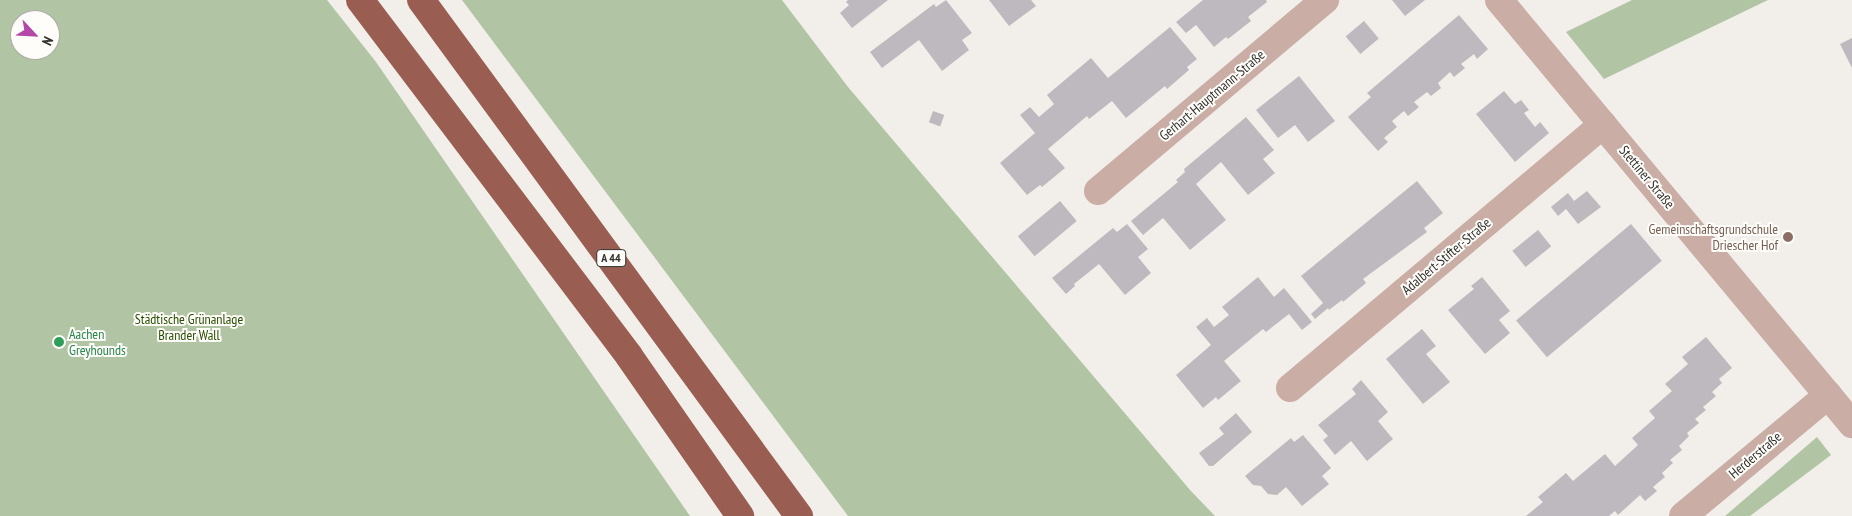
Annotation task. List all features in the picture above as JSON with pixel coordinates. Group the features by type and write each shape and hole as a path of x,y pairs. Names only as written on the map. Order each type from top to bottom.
{"highway":[{"path":"360,0 630,356 740,516"},
{"name":"A 44","path":"421,0 799,516"}],"street":[{"name":"Gerhart-Hauptmann-Straße","path":"1098,191 1325,0"},
{"name":"Stettiner Straße","path":"1500,0 1852,424"},
{"name":"Adalbert-Stifter-Straße","path":"1290,388 1603,124"},
{"name":"Herderstraße","path":"1683,516 1828,395"}],"green space":[{"name":"Städtische Grünanlage Brander Wall","path":"0,0 327,0 376,62 690,516 0,516"},
{"path":"462,0 782,0 848,87 1190,490 1215,516 848,516"},
{"path":"1632,0 1768,0 1604,79 1566,32"},
{"path":"1817,437 1831,455 1750,516 1725,516"}],"building":[{"path":"848,0 888,0 852,28 840,13 849,5 846,2"},
{"path":"946,0 972,33 962,40 969,50 942,71 919,40 882,68 870,52 934,4 936,7"},
{"path":"989,0 1031,0 1036,6 1009,26"},
{"path":"1203,0 1266,0 1267,2 1248,17 1251,21 1228,39 1226,37 1214,47 1196,25 1186,33 1176,22"},
{"path":"1392,0 1425,0 1405,16"},
{"path":"1459,15 1488,49 1477,59 1474,54 1461,64 1465,68 1454,77 1450,72 1438,83 1441,88 1431,96 1427,92 1414,102 1419,107 1408,116 1404,111 1392,121 1397,127 1384,138 1388,142 1378,151 1348,117 1371,97 1367,93"},
{"path":"1364,21 1379,39 1360,54 1346,36"},
{"path":"1170,27 1197,59 1187,67 1189,70 1167,89 1165,86 1126,118 1112,101 1089,119 1087,116 1048,149 1065,168 1042,187 1040,185 1027,195 1000,163 1035,133 1020,115 1030,107 1039,117 1054,104 1047,95 1091,58 1108,78"},
{"path":"1852,38 1852,68 1840,44"},
{"path":"1299,76 1335,121 1308,142 1295,125 1278,138 1256,110"},
{"path":"1504,91 1515,104 1521,100 1529,110 1524,113 1535,127 1540,122 1549,133 1515,162 1476,114"},
{"path":"933,111 944,115 940,126 929,122"},
{"path":"1246,117 1274,150 1263,159 1275,173 1248,195 1221,162 1196,184 1226,220 1190,250 1163,218 1143,235 1131,221 1178,182 1176,180 1185,172 1184,169"},
{"path":"1417,181 1443,213 1424,228 1427,232 1363,279 1366,283 1343,302 1342,300 1329,310 1328,308 1315,319 1311,314 1323,303 1301,276"},
{"path":"1587,191 1601,207 1578,224 1566,209 1558,216 1551,207 1568,193 1574,201"},
{"path":"1060,201 1077,221 1035,256 1018,236"},
{"path":"1127,224 1148,249 1138,257 1151,273 1125,295 1099,264 1074,284 1075,286 1066,294 1052,278 1113,228 1117,232"},
{"path":"1631,224 1662,261 1547,357 1516,320"},
{"path":"1538,230 1551,246 1526,267 1512,251"},
{"path":"1258,277 1274,297 1284,288 1312,322 1302,330 1289,314 1266,332 1263,329 1224,361 1241,381 1218,400 1216,397 1203,408 1176,375 1211,345 1196,327 1207,318 1214,327 1229,315 1222,307"},
{"path":"1482,277 1510,311 1499,320 1510,333 1485,354 1448,310 1474,289 1471,286"},
{"path":"1422,329 1436,346 1426,354 1450,382 1423,404 1386,359"},
{"path":"1706,337 1732,368 1719,379 1722,383 1712,392 1716,396 1703,407 1706,410 1695,419 1699,423 1687,433 1689,436 1679,446 1682,450 1670,460 1673,463 1662,473 1665,477 1653,487 1657,491 1645,501 1640,495 1618,515 1615,511 1609,516 1526,516 1543,502 1538,497 1566,473 1573,481 1605,454 1615,466 1638,445 1632,438 1655,418 1649,411 1672,391 1665,384 1688,364 1682,357"},
{"path":"1361,380 1388,412 1378,421 1393,439 1367,461 1351,441 1335,455 1323,440 1328,436 1318,425 1356,394 1352,389"},
{"path":"1236,413 1252,432 1213,466 1209,466 1199,453 1224,434 1219,428"},
{"path":"1303,435 1331,468 1322,476 1329,484 1302,506 1286,487 1277,495 1268,494 1261,486 1253,485 1245,476 1291,438 1294,442"}],"place":[{"name":"Gemeinschaftsgrundschule Driescher Hof","path":"1788,237"},
{"name":"Aachen Greyhounds","path":"59,342"}]}
